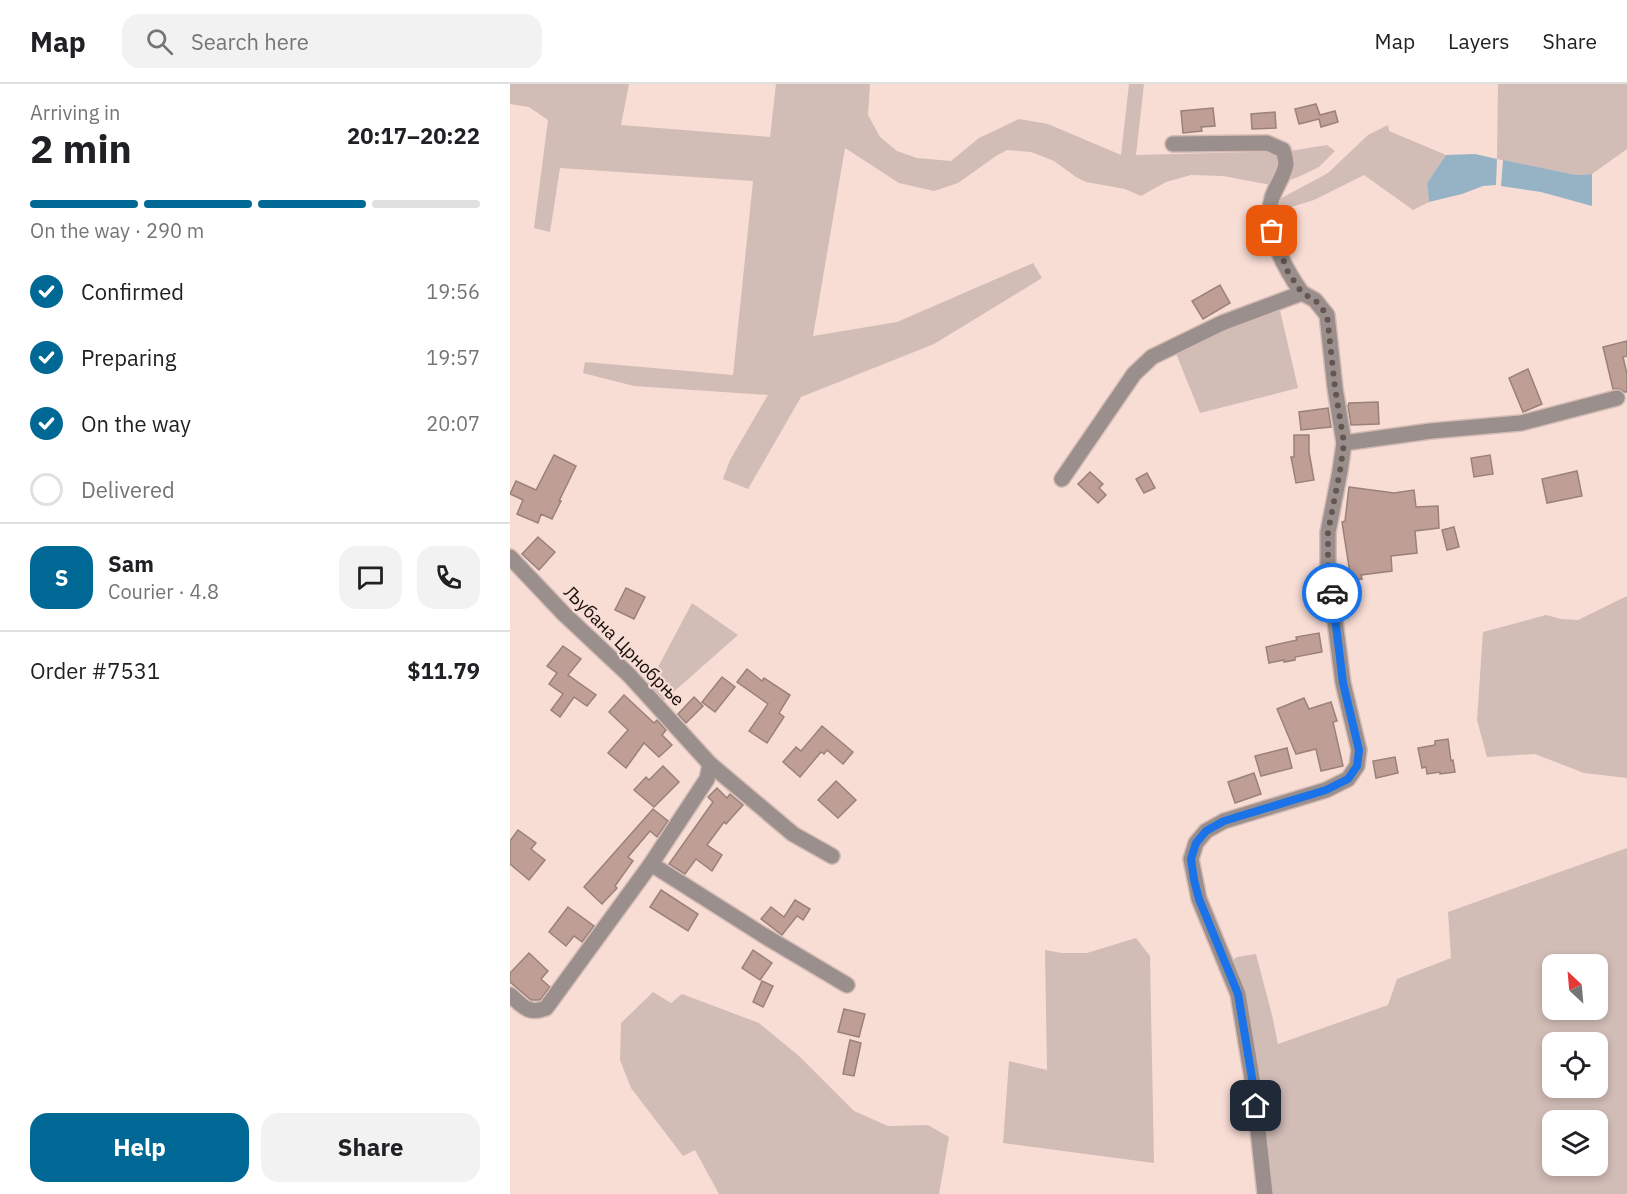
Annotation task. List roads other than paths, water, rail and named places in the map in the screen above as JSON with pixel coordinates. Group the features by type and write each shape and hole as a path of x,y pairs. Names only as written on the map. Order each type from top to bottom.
{"street":[{"path":"1173,144 1267,143 1283,150 1286,163 1271,201 1272,231 1288,272 1302,293 1315,300 1327,315 1344,443 1328,532 1328,567 1343,683 1359,750 1357,766 1348,779 1326,790 1224,821 1206,831 1196,843 1191,859 1199,899 1238,994 1253,1084 1264,1194"},
{"path":"1062,479 1134,374 1152,357 1222,323 1302,293"},
{"path":"1344,443 1431,431 1521,423 1617,398"},
{"name":"Љубана Црнобрње","path":"510,557 564,614 628,675 710,764 793,834 832,856"},
{"path":"510,995 529,1011 546,1008 651,864 707,779 710,764"},
{"path":"651,864 847,985"}],"water":[{"path":"1475,154 1497,159 1496,185 1483,186 1429,202 1427,183 1446,155"},
{"path":"1503,160 1576,175 1592,174 1592,206 1541,192 1501,186"}]}
